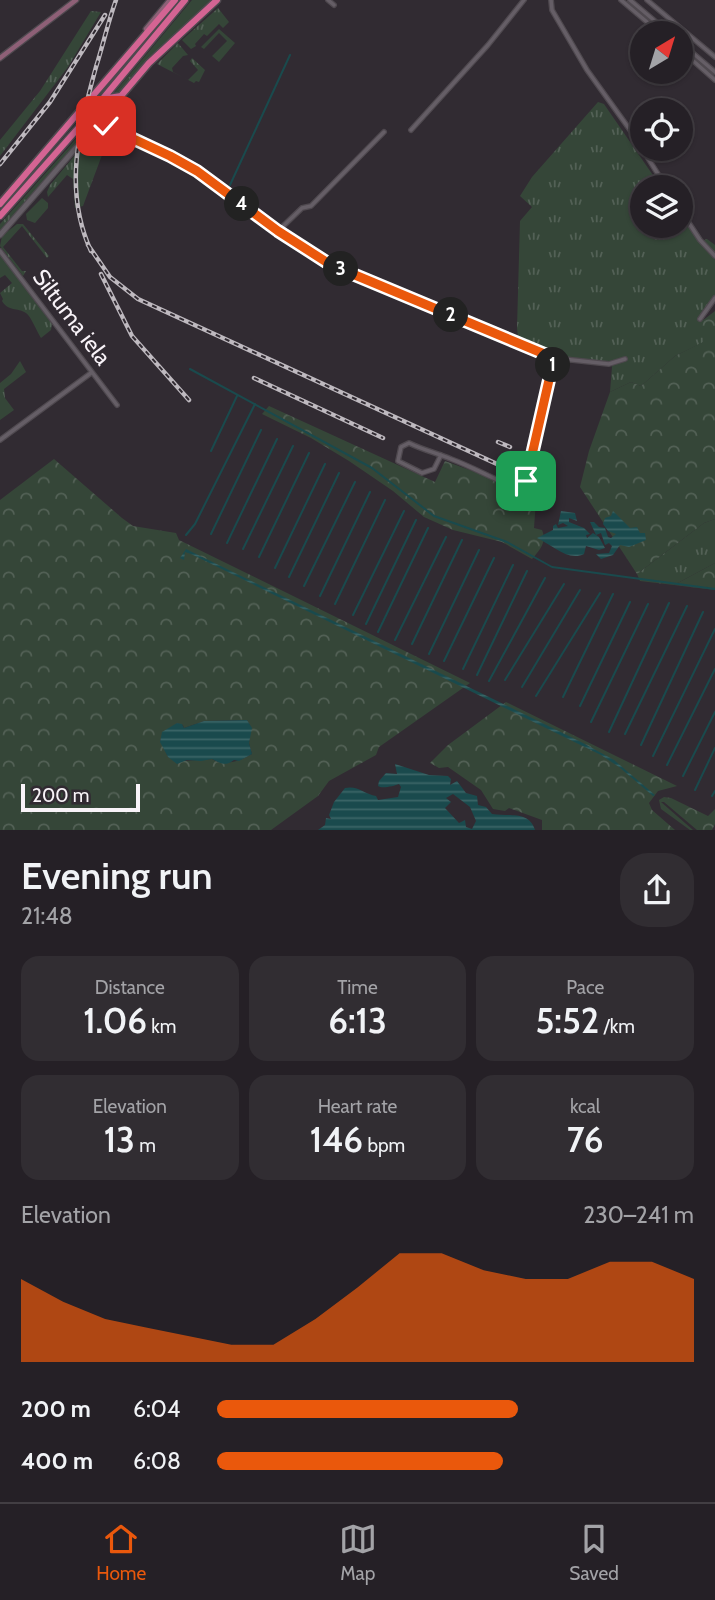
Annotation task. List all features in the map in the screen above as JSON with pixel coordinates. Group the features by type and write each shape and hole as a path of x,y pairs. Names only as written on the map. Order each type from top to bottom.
{"highway":[{"path":"0,204 118,68 172,0"},
{"path":"0,216 185,0"},
{"path":"102,99 121,96 149,63 217,0"}],"main road":[{"path":"0,58 76,0"}],"street":[{"path":"328,0 334,5"},
{"path":"411,130 479,55 524,0"},
{"path":"551,0 552,10 587,70 659,175"},
{"path":"621,0 646,21"},
{"path":"630,0 655,21"},
{"path":"647,0 715,57"},
{"path":"1,50 6,54"},
{"path":"693,53 715,72"},
{"path":"693,61 715,80"},
{"path":"0,235 121,96"},
{"path":"99,121 197,171 278,231 337,268 554,358 602,364 625,359"},
{"path":"278,231 302,208 311,206 384,132"},
{"path":"693,229 715,256"},
{"name":"Siltuma iela","path":"0,251 117,405"},
{"path":"700,319 715,298"},
{"path":"441,455 434,469 422,473 398,461 398,454 405,443 441,455 507,484 517,487 523,485 554,358"},
{"path":"0,440 92,372"}],"green space":[{"path":"178,0 182,0 85,116 86,109"},
{"path":"192,0 212,0 145,63 0,231 0,224 68,148"},
{"path":"218,8 229,22 223,28 219,24 207,36 204,34 191,49 182,40"},
{"path":"91,11 101,12 68,67 0,156 0,140 40,91"},
{"path":"219,29 235,43 219,62 212,56 227,41 219,33 204,49 201,47"},
{"path":"178,43 188,55 183,56 172,68 173,72 184,78 157,64"},
{"path":"192,58 205,70 199,82 188,80 198,70 190,61"},
{"path":"598,102 604,104 630,142 630,161 643,161 653,175 630,175 630,238 693,238 693,233 699,242 707,239 715,245 715,295 703,313 704,342 675,356 641,386 631,382 610,392 612,367 609,362 562,359 522,342 517,328 520,221 532,207 520,196 532,177"},
{"path":"100,129 99,140 105,143 105,147 83,206 75,208 73,179 67,175 48,197 50,185 96,130"},
{"path":"42,198 48,203 48,208 35,223 27,220 26,214"},
{"path":"17,224 23,224 49,256 47,258 22,226 3,247 22,271 26,271 23,276 0,246 2,236"},
{"path":"0,255 52,324 51,330 41,338 28,315 7,307 2,301 0,293 12,283 5,275 0,278"},
{"path":"715,311 715,519 704,523 637,574 580,487 589,451 610,392 631,382 641,386 675,356 703,342 702,321"},
{"path":"20,361 26,372 4,389 5,398 14,410 0,420 0,383"},
{"path":"269,406 435,482 445,461 533,493 536,500 534,528 542,530 542,546 532,559 502,542 453,530 424,517 393,491 349,461 311,438 262,414"},
{"path":"54,459 133,526 176,533 179,540 470,683 379,747 376,755 329,781 318,796 271,830 0,830 0,500","holes":["247,720 251,727 249,743 252,754 232,762 222,763 212,759 184,761 168,757 160,740 177,723 184,728 204,721"]},
{"path":"715,519 715,563 674,585 640,581 637,574 704,523"},
{"path":"715,563 715,590 674,585"},
{"path":"506,702 677,786 658,791 649,803 652,810 675,830 542,830 542,820 509,808 505,811 493,809 481,790 448,767 439,768 430,763 448,745"},
{"path":"664,797 708,816 715,809 715,824 712,830 697,830 661,802 693,830 690,830 661,809 659,800"}],"water":[{"path":"561,511 575,513 577,521 569,518 569,522 584,528 590,534 586,535 587,538 593,533 599,537 605,548 599,550 586,546 584,554 572,556 537,538 553,530 556,524 558,528 568,526 563,523 558,525"},
{"path":"613,511 630,528 637,527 640,533 645,533 646,540 629,547 620,545 613,555 601,559 596,554 609,553 612,546 609,543 605,545 601,533 596,535 590,522 605,528 611,538 616,534 608,531 603,524"},
{"path":"186,549 583,743 614,760 655,795 601,755 191,554 185,552 184,560 180,558"},
{"path":"247,720 252,728 249,743 252,754 239,761 225,764 212,759 187,760 177,764 168,757 160,742 162,732 177,723 184,728 204,721"},
{"path":"395,764 429,775 448,776 451,779 450,785 457,781 466,793 477,796 478,805 486,807 492,814 523,817 528,819 535,830 318,830 325,825 326,818 331,819 329,815 334,802 345,788 357,789 376,796 378,800 398,797 401,787 399,784 378,786 386,773 397,774","holes":["453,794 470,807 476,821 472,829 466,827 465,820 459,823 445,808 451,802 446,798"]}],"waterway":[{"path":"230,185 290,55"},
{"path":"190,369 372,468 434,516 507,542 552,567 715,589"},
{"path":"211,451 237,396"},
{"path":"186,535 195,524 255,404"},
{"path":"211,534 261,430"},
{"path":"227,543 277,439"},
{"path":"243,549 293,446"},
{"path":"259,557 309,453"},
{"path":"275,568 325,464"},
{"path":"289,577 339,473"},
{"path":"304,586 355,482"},
{"path":"320,596 370,492"},
{"path":"335,604 385,500"},
{"path":"353,615 404,511"},
{"path":"366,624 416,520"},
{"path":"378,632 428,528"},
{"path":"395,640 446,537"},
{"path":"412,644 462,540"},
{"path":"429,654 479,550"},
{"path":"444,661 494,558"},
{"path":"463,669 513,565"},
{"path":"477,675 527,571"},
{"path":"489,681 545,578"},
{"path":"505,680 564,584"},
{"path":"522,687 580,590"},
{"path":"536,696 600,593"},
{"path":"563,697 613,594"},
{"path":"580,706 630,602"},
{"path":"609,732 669,603"},
{"path":"591,722 648,604"},
{"path":"625,734 687,606"},
{"path":"641,745 703,612"},
{"path":"653,756 715,629"},
{"path":"667,765 715,669"},
{"path":"683,776 715,712"},
{"path":"695,790 715,748"},
{"path":"712,796 715,791"}],"railway":[{"path":"91,251 82,228 78,205 77,159 84,113 116,0"},
{"path":"0,164 50,102 105,15"},
{"path":"88,245 110,277 138,299 512,471"},
{"path":"101,274 132,336 189,400"},
{"path":"254,378 383,438"},
{"path":"498,442 510,447"}],"route":[{"path":"106,126 197,171 219,185 254,215 331,265 554,358 526,481"}]}
